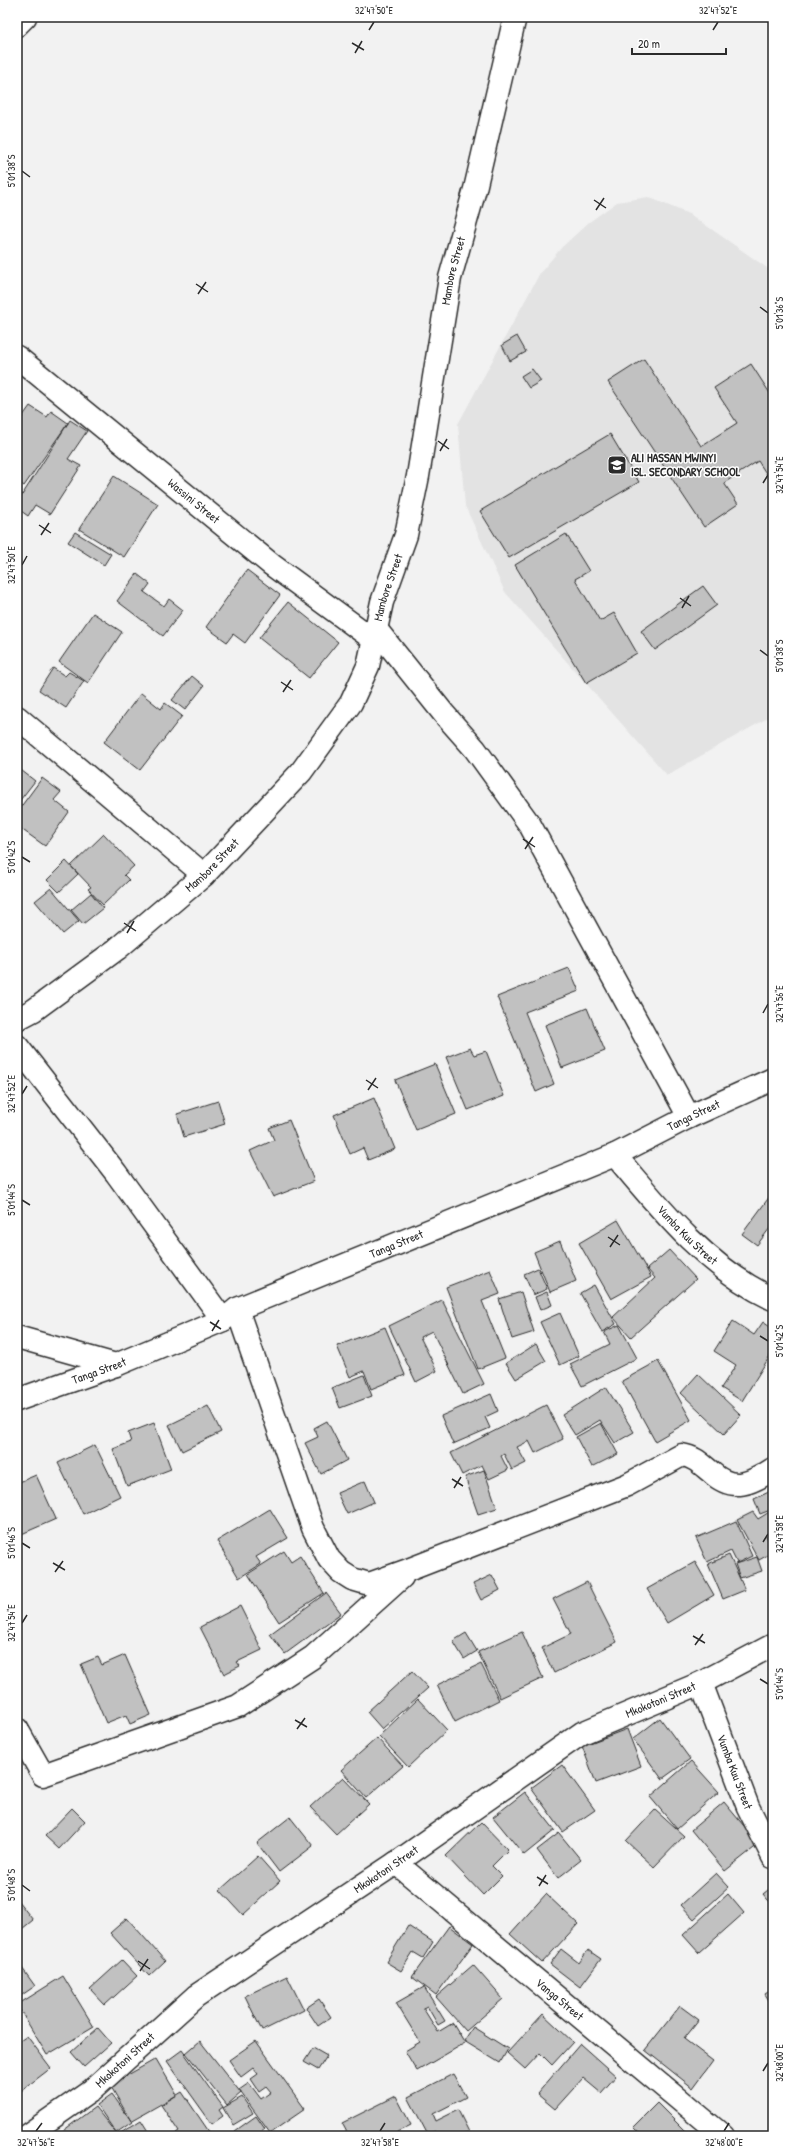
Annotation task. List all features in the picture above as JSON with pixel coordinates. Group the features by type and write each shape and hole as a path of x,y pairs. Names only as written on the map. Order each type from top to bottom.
{"street":[{"path":"17,25 25,17"},
{"name":"Mambore Street","path":"17,1019 34,1010 117,949 204,875 301,772 351,703 368,666 382,602 406,535 418,476 450,278 475,189 515,17"},
{"name":"Wassini Street","path":"17,357 272,565 375,635 475,749 530,825 689,1117"},
{"path":"17,717 204,875"},
{"path":"17,1046 116,1173 230,1315 313,1528 329,1559 352,1579 369,1584 408,1570 627,1485 682,1455 691,1457 718,1477 739,1485 755,1481 773,1469"},
{"name":"Tanga Street","path":"17,1400 116,1365 230,1315 615,1154 689,1117 773,1080"},
{"name":"Vumba Kuu Street","path":"615,1154 665,1216 700,1248 756,1292 773,1299"},
{"path":"17,1337 116,1365"},
{"path":"17,1729 43,1775 238,1706 313,1657 408,1570"},
{"name":"Mkokotoni Street","path":"26,2136 92,2090 196,1996 396,1863 582,1734 701,1684 773,1645"},
{"name":"Vumba Kuu Street","path":"701,1684 748,1807 773,1857"},
{"name":"Vanga Street","path":"396,1863 723,2136"}],"shaded area":[{"name":"ALI HASSAN MWINYI ISL. SECONDARY SCHOOL","path":"648,197 691,215 773,272 773,715 667,775 505,592 465,506 458,424 540,273 562,247 588,223 617,202"}],"building":[{"path":"517,336 526,352 510,361 502,345"},
{"path":"644,359 701,446 737,423 714,388 751,364 773,398 773,484 758,461 724,483 738,504 704,527 608,382"},
{"path":"532,369 541,381 529,388 521,376"},
{"path":"30,406 47,417 51,411 68,423 24,486 17,481 17,424"},
{"path":"70,420 87,431 68,459 81,466 50,514 35,505 28,516 17,508 17,503"},
{"path":"610,434 639,482 509,558 480,511"},
{"path":"114,476 158,504 124,557 79,529"},
{"path":"75,532 111,554 104,565 68,542"},
{"path":"566,534 589,571 575,579 600,621 614,613 637,653 586,683 515,565"},
{"path":"247,570 280,595 245,643 233,634 227,642 206,627"},
{"path":"137,574 150,584 144,592 164,606 169,599 183,610 163,636 117,601"},
{"path":"703,586 717,605 655,650 641,631"},
{"path":"288,602 338,642 309,678 259,638"},
{"path":"93,613 122,632 88,683 59,662"},
{"path":"53,668 65,676 69,672 84,681 66,708 39,690"},
{"path":"192,676 204,686 185,710 172,700"},
{"path":"141,693 161,709 165,703 182,716 140,770 104,742"},
{"path":"17,767 35,781 17,804"},
{"path":"42,778 61,792 54,800 69,812 45,846 17,826 17,812"},
{"path":"104,834 134,866 124,875 129,880 103,905 88,889 91,887 71,866"},
{"path":"66,861 78,874 59,892 47,880"},
{"path":"51,888 79,921 63,934 35,901"},
{"path":"91,893 103,908 83,924 71,910"},
{"path":"569,968 579,991 525,1012 554,1084 536,1092 497,997"},
{"path":"587,1008 605,1051 562,1068 545,1025"},
{"path":"470,1048 474,1055 486,1051 504,1096 468,1110 446,1057"},
{"path":"435,1064 456,1114 416,1130 395,1080"},
{"path":"374,1098 395,1149 368,1160 363,1148 350,1154 334,1115"},
{"path":"218,1101 225,1124 184,1137 177,1114"},
{"path":"289,1120 314,1181 273,1197 250,1151 274,1140 269,1128"},
{"path":"773,1192 773,1224 757,1245 742,1234"},
{"path":"618,1220 651,1277 611,1299 579,1243"},
{"path":"560,1241 576,1281 550,1292 534,1252"},
{"path":"669,1250 696,1279 631,1337 613,1317 655,1278 647,1269"},
{"path":"538,1268 547,1289 533,1295 524,1274"},
{"path":"490,1270 500,1294 482,1301 505,1358 478,1369 446,1287"},
{"path":"594,1285 616,1324 602,1332 580,1293"},
{"path":"521,1292 534,1332 512,1339 499,1299"},
{"path":"547,1292 552,1305 540,1310 535,1297"},
{"path":"442,1300 484,1384 463,1394 432,1331 420,1337 437,1371 416,1382 389,1326"},
{"path":"560,1313 579,1356 560,1365 540,1322"},
{"path":"733,1321 754,1335 763,1322 773,1329 773,1351 742,1401 721,1388 736,1365 714,1351"},
{"path":"619,1325 637,1358 582,1386 570,1364 610,1344 604,1332"},
{"path":"385,1327 405,1375 371,1389 364,1371 350,1377 337,1346"},
{"path":"536,1344 546,1361 516,1379 506,1363"},
{"path":"658,1361 691,1420 655,1441 622,1381"},
{"path":"698,1374 741,1415 724,1434 681,1393"},
{"path":"364,1375 372,1396 340,1408 332,1388"},
{"path":"606,1387 634,1432 615,1443 600,1420 575,1435 562,1415"},
{"path":"491,1394 498,1411 485,1417 490,1428 453,1444 441,1416"},
{"path":"546,1405 563,1439 535,1453 529,1441 517,1447 526,1463 512,1470 504,1454 501,1456 508,1470 489,1479 482,1465 462,1475 451,1453"},
{"path":"208,1406 221,1432 182,1451 169,1425"},
{"path":"327,1421 347,1460 321,1474 305,1443 318,1437 314,1428"},
{"path":"154,1423 171,1469 127,1486 113,1449 131,1442 128,1433"},
{"path":"601,1423 618,1454 592,1467 576,1437"},
{"path":"95,1445 120,1496 83,1514 58,1463"},
{"path":"484,1470 497,1508 478,1514 465,1477"},
{"path":"36,1475 56,1519 17,1536 17,1483"},
{"path":"365,1481 374,1502 347,1514 337,1493"},
{"path":"773,1490 773,1509 760,1514 754,1499"},
{"path":"270,1509 288,1538 256,1557 261,1564 239,1578 217,1541"},
{"path":"771,1511 773,1515 773,1532 766,1536 773,1548 773,1552 759,1560 737,1520 753,1512 758,1519"},
{"path":"736,1521 752,1556 737,1563 731,1551 707,1562 696,1538"},
{"path":"284,1551 291,1562 300,1556 324,1593 279,1622 248,1574"},
{"path":"729,1555 745,1590 723,1599 708,1564"},
{"path":"757,1557 762,1571 740,1578 735,1564"},
{"path":"695,1562 714,1595 667,1623 647,1589"},
{"path":"492,1575 500,1590 481,1600 473,1584"},
{"path":"587,1582 617,1642 554,1673 542,1648 571,1634 553,1599"},
{"path":"326,1593 341,1613 285,1654 270,1634"},
{"path":"240,1606 262,1650 237,1662 240,1666 224,1674 200,1627"},
{"path":"522,1632 543,1678 500,1698 478,1652"},
{"path":"466,1633 477,1651 464,1659 453,1641"},
{"path":"125,1655 151,1715 130,1724 126,1715 106,1723 81,1664 98,1657 102,1665"},
{"path":"481,1664 499,1700 455,1722 437,1685"},
{"path":"412,1671 428,1688 382,1729 367,1712"},
{"path":"418,1699 447,1730 408,1767 379,1736"},
{"path":"660,1718 690,1759 662,1779 633,1739"},
{"path":"627,1729 641,1766 596,1783 582,1746"},
{"path":"377,1738 403,1766 366,1798 341,1770"},
{"path":"691,1761 719,1792 677,1829 650,1797"},
{"path":"562,1765 595,1810 563,1832 531,1788"},
{"path":"343,1777 369,1804 336,1834 310,1807"},
{"path":"525,1792 555,1830 524,1855 493,1817"},
{"path":"724,1802 759,1844 725,1871 691,1830"},
{"path":"72,1808 85,1821 59,1849 45,1836"},
{"path":"655,1810 684,1836 654,1867 626,1841"},
{"path":"290,1817 313,1846 279,1872 257,1843"},
{"path":"481,1822 508,1850 492,1866 502,1876 483,1895 446,1856"},
{"path":"559,1833 581,1860 558,1878 537,1850"},
{"path":"258,1856 280,1881 243,1915 220,1890"},
{"path":"716,1873 729,1887 694,1919 681,1905"},
{"path":"773,1886 773,1906 763,1894"},
{"path":"546,1894 578,1924 542,1963 510,1934"},
{"path":"728,1894 744,1913 699,1953 683,1935"},
{"path":"18,1901 33,1920 17,1933 17,1902"},
{"path":"127,1918 165,1961 149,1976 110,1933"},
{"path":"408,1926 433,1942 423,1958 413,1952 401,1971 386,1962"},
{"path":"449,1926 473,1944 436,1995 412,1977"},
{"path":"561,1949 579,1963 588,1950 601,1959 580,1987 550,1964"},
{"path":"122,1960 137,1976 105,2005 90,1989"},
{"path":"17,1961 35,1986 19,1997 17,1995"},
{"path":"473,1965 503,1999 466,2031 436,1997"},
{"path":"63,1976 94,2027 47,2055 17,2005"},
{"path":"287,1976 304,2010 262,2031 245,1996"},
{"path":"424,1987 445,2021 438,2025 427,2006 423,2008 438,2032 453,2023 465,2043 417,2071 405,2051 420,2042 396,2003"},
{"path":"773,1989 773,2007 765,1994"},
{"path":"319,1999 331,2017 318,2026 306,2008"},
{"path":"680,2006 699,2020 684,2039 713,2061 693,2088 645,2050"},
{"path":"543,2014 573,2042 552,2065 540,2053 525,2069 507,2053"},
{"path":"473,2027 508,2049 500,2063 464,2041"},
{"path":"98,2028 111,2043 84,2067 71,2052"},
{"path":"27,2036 51,2068 17,2094 17,2043"},
{"path":"200,2041 241,2093 227,2105 186,2053"},
{"path":"256,2041 305,2109 270,2133 239,2090 249,2083 261,2099 271,2092 266,2086 259,2091 251,2079 258,2074 253,2068 241,2077 229,2060"},
{"path":"580,2044 616,2076 601,2093 583,2078 555,2109 537,2094"},
{"path":"313,2048 327,2056 318,2070 304,2062"},
{"path":"182,2050 223,2107 219,2110 223,2116 212,2124 167,2061"},
{"path":"156,2059 177,2095 131,2121 110,2085"},
{"path":"453,2074 466,2097 433,2114 436,2121 458,2110 469,2132 461,2136 438,2136 435,2131 428,2135 408,2097"},
{"path":"182,2092 212,2136 173,2136 179,2132 161,2105"},
{"path":"112,2094 132,2122 116,2133 97,2105"},
{"path":"396,2096 411,2125 397,2132 399,2136 349,2136 342,2123"},
{"path":"242,2097 253,2113 233,2125 223,2108"},
{"path":"657,2103 690,2136 642,2136 633,2127"},
{"path":"95,2107 118,2136 62,2136 60,2133"},
{"path":"256,2116 265,2129 256,2136 239,2136 235,2131"},
{"path":"141,2120 151,2136 121,2136 119,2134"}],"place":[{"name":"ALI HASSAN MWINYI ISL. SECONDARY SCHOOL","path":"617,465"}]}
